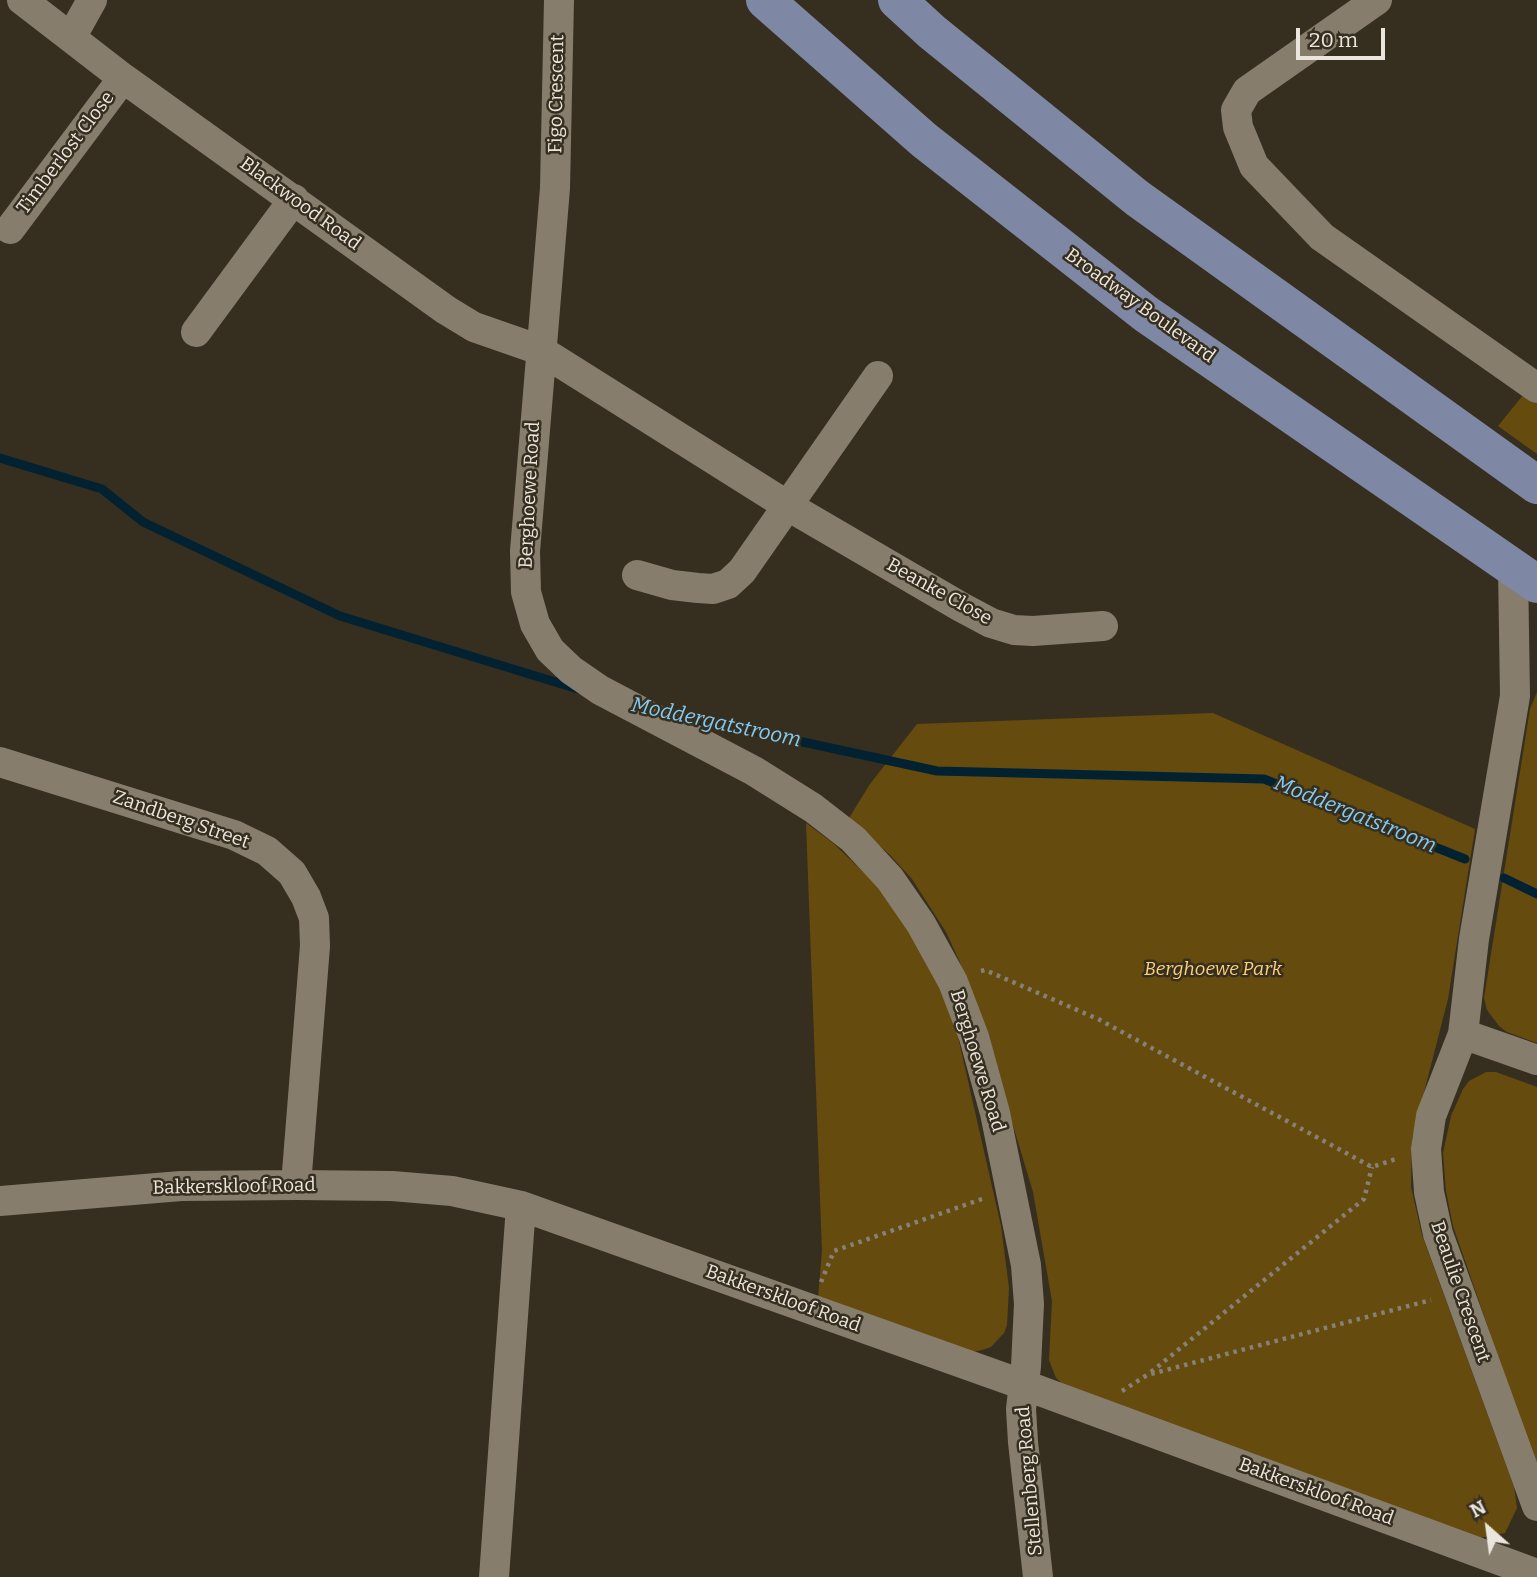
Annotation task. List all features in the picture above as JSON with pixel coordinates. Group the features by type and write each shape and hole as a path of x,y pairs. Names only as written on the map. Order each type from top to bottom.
{"main road":[{"name":"Broadway Boulevard","path":"765,0 924,140 1146,314 1525,575"},
{"path":"897,0 932,32 1137,198 1537,485"}],"street":[{"name":"Blackwood Road","path":"22,0 123,78 446,310 474,327 540,350"},
{"path":"72,36 92,0"},
{"name":"Figo Crescent","path":"555,188 559,0"},
{"path":"1377,0 1247,90 1236,110 1242,137 1254,166 1322,237 1537,388"},
{"name":"Timberlost Close","path":"10,229 123,78"},
{"name":"Berghoewe Road","path":"555,188 524,551 526,592 535,624 550,650 571,670 600,690 754,771 813,808 853,839 890,879 921,924 953,982 977,1050 1012,1189 1026,1265 1029,1304 1024,1385"},
{"path":"195,332 294,199"},
{"name":"Beanke Close","path":"540,350 788,506 991,622 1014,630 1033,631 1103,626"},
{"path":"637,575 672,585 698,588 713,589 728,584 742,571 878,376"},
{"name":"Beaulie Crescent","path":"1525,575 1515,696 1474,939 1463,1034 1431,1116 1426,1149 1429,1192 1438,1234 1537,1506"},
{"path":"1515,696 1537,671"},
{"name":"Zandberg Street","path":"0,762 234,835 267,851 292,873 314,918 315,946 296,1185"},
{"path":"1463,1034 1537,1060"},
{"name":"Bakkerskloof Road","path":"0,1201 181,1186 296,1185 392,1186 452,1191 521,1206 1091,1409 1537,1574"},
{"path":"495,1577 521,1206"},
{"name":"Stellenberg Road","path":"1024,1385 1021,1409 1023,1442 1038,1577"}],"path":[{"path":"953,982 985,970 1098,1018 1372,1167 1426,1149"},
{"path":"1091,1409 1147,1375 1364,1199 1372,1167"},
{"path":"809,1309 834,1251 1012,1189"},
{"path":"1147,1375 1458,1291"}],"green space":[{"path":"1537,378 1537,454 1498,426"},
{"path":"1537,692 1537,1043 1507,1032 1499,1026 1487,1010 1484,998 1530,709"},
{"name":"Berghoewe Park","path":"1213,713 1475,829 1448,999 1412,1139 1411,1187 1422,1235 1514,1487 1517,1508 1505,1533 1474,1539 1064,1385 1056,1378 1049,1360 1052,1301 1033,1192 986,1035 959,960 946,932 912,879 849,818 870,784 917,724"},
{"path":"806,823 833,843 881,889 920,944 948,1005 958,1037 1001,1226 1009,1288 1007,1325 1004,1333 991,1347 973,1352 818,1298 822,1251"},
{"path":"1486,1072 1496,1072 1537,1087 1537,1469 1453,1226 1446,1191 1443,1153 1451,1116 1469,1081"}],"waterway":[{"name":"Moddergatstroom","path":"0,458 102,489 143,522 340,616 578,689"},
{"name":"Moddergatstroom","path":"669,713 937,771 1264,779 1465,859"},
{"name":"Moddergatstroom","path":"1504,878 1537,894"}]}
